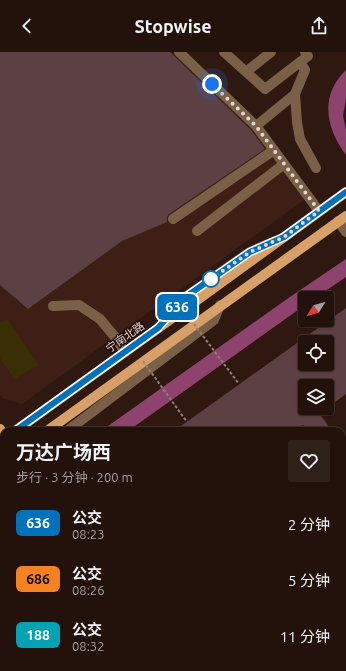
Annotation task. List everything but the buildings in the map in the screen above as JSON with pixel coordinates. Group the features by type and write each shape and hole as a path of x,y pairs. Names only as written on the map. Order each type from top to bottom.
{"main road":[{"name":"宁南北路","path":"21,427 346,192"},
{"path":"52,427 220,305 342,219"}],"street":[{"path":"179,52 256,126 319,211"},
{"path":"224,52 265,89 308,56 305,52"},
{"path":"246,72 271,52"},
{"path":"300,62 305,70 295,94 297,122 300,140 316,168"},
{"path":"256,126 295,94"},
{"path":"173,219 274,150"},
{"path":"197,231 284,164"},
{"path":"342,219 346,232"},
{"path":"53,306 79,305 100,319 125,352"},
{"path":"72,427 214,320 220,305"}],"path":[{"path":"194,324 239,384"},
{"path":"143,361 187,422"}],"shaded area":[{"path":"0,52 173,52 264,138 307,198 22,404 4,399 0,395"},
{"path":"346,70 346,98 343,116 346,130 346,155 334,134 328,112 332,90 337,80"},
{"path":"346,259 346,277 325,291 299,291"},
{"path":"298,292 298,310 134,427 107,427"},
{"path":"7,319 39,365 14,379 0,358 0,323"}],"bus line":[{"name":"636","path":"21,427 158,328 184,298 250,252 284,237 346,192"}],"route":[{"path":"211,279 250,252 284,237 319,211 256,126 212,84"}]}
